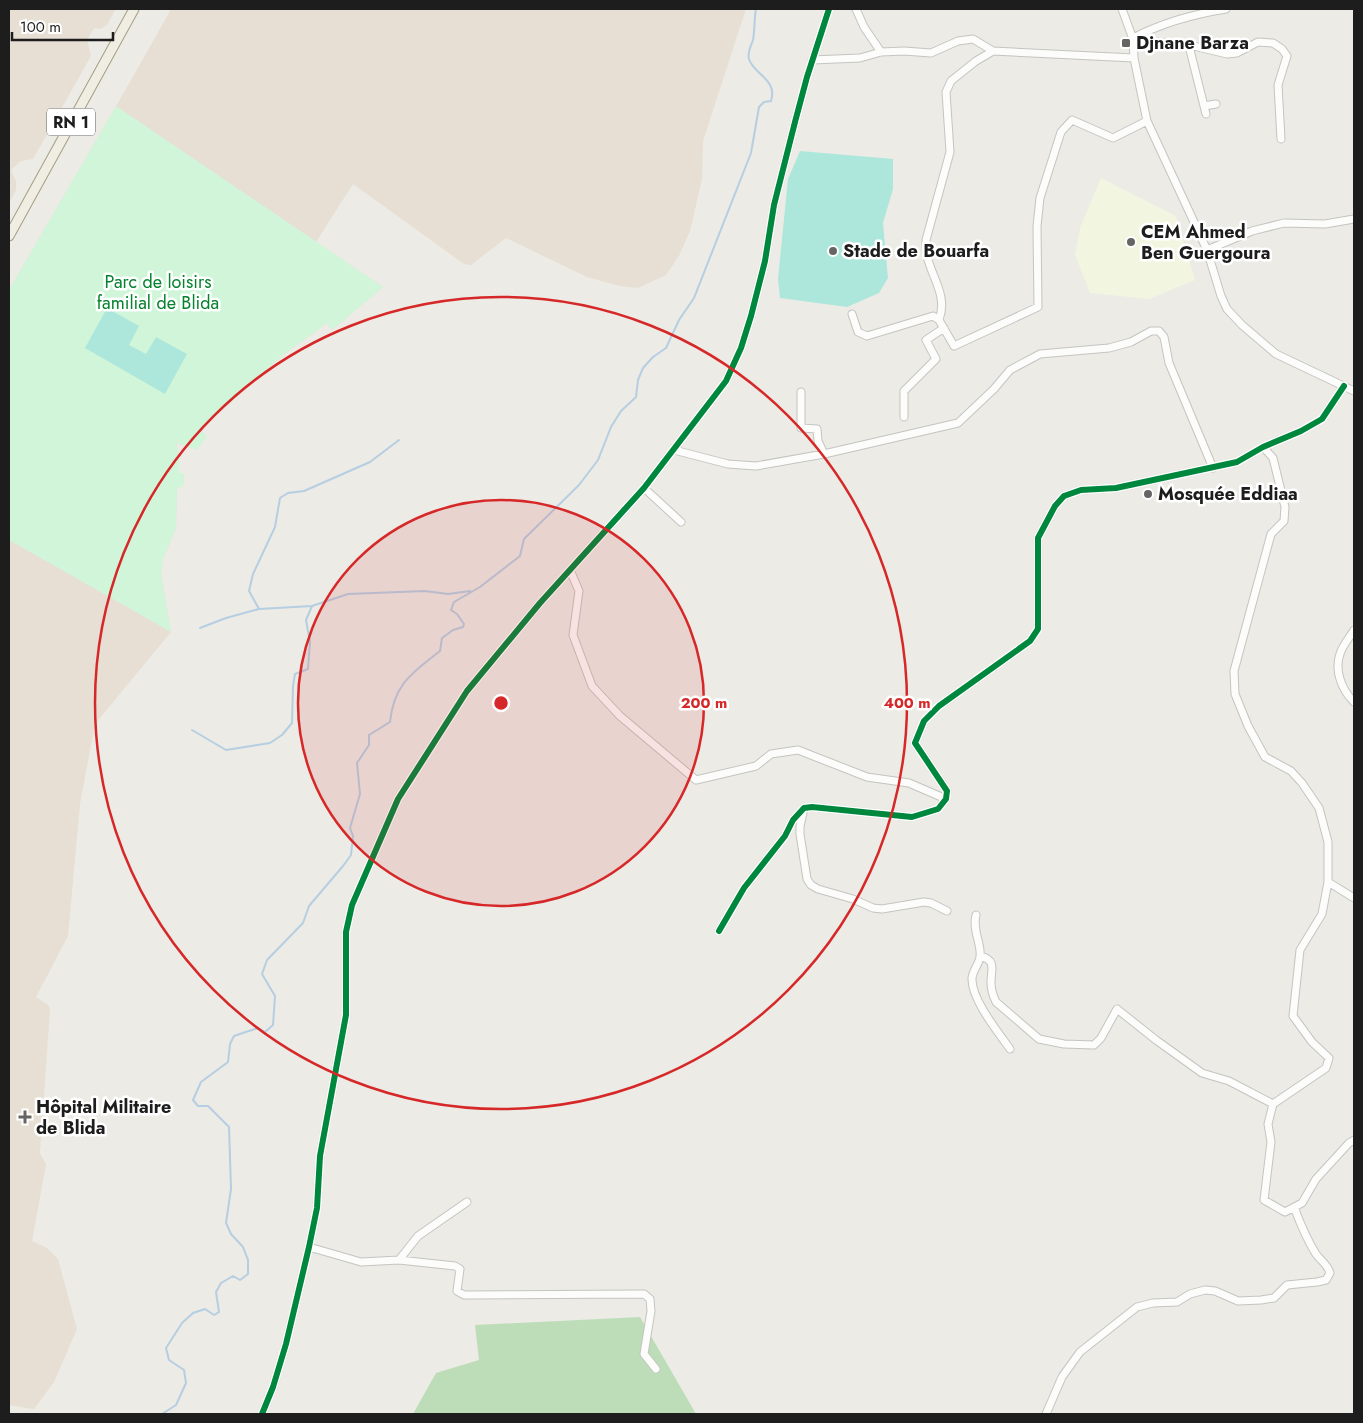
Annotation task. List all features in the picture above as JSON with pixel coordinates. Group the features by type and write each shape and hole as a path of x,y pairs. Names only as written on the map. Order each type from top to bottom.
{"main road":[{"name":"RN 1","path":"9,227 130,9"},
{"name":"RN 1","path":"9,236 134,9"}],"street":[{"path":"262,1414 273,1387 286,1344 317,1208 320,1156 346,1015 346,932 352,905 398,799 467,691 570,570 644,488 726,381 741,348 765,262 774,205 812,60 829,9"},
{"path":"856,9 864,27 880,52"},
{"path":"1122,9 1133,39 1134,58 1147,122 1208,250 1220,296 1227,309 1242,325 1276,354 1354,391"},
{"path":"1133,39 1174,20 1226,9"},
{"path":"812,60 860,58 880,52 931,53 958,41 973,39 993,51 1134,58"},
{"path":"1133,39 1189,46 1227,54 1237,53 1258,42 1273,43 1282,49 1287,56 1278,85 1281,139"},
{"path":"1189,46 1206,114"},
{"path":"939,320 943,310 936,280 926,255 926,240 950,152 946,92 950,81 976,60 993,51"},
{"path":"1204,106 1216,104"},
{"path":"852,314 858,332 867,336 933,316 939,320 954,346 1038,307 1037,226 1040,198 1061,132 1072,120 1113,138 1147,122"},
{"path":"1208,250 1252,231 1284,223 1325,224 1354,219"},
{"path":"904,418 904,391 936,359 926,340 944,328"},
{"path":"674,450 728,464 756,466 824,454 958,423 994,389 1010,370 1040,354 1109,348 1131,342 1151,331 1159,331 1164,337 1170,363 1213,468"},
{"path":"719,931 749,880 785,836 793,820 804,808 912,817 938,809 946,800 947,791 915,743 924,721 939,706 1030,641 1038,629 1038,538 1055,506 1064,496 1081,490 1116,488 1237,462 1263,447 1301,431 1322,419 1344,386"},
{"path":"801,392 801,428 817,429 818,441 824,454"},
{"path":"1263,447 1272,458 1284,508 1284,521 1271,534 1234,671 1235,694 1248,726 1265,757 1291,771 1302,783 1319,808 1328,842 1328,882 1322,914 1300,950 1293,1016 1312,1042 1329,1058 1326,1068 1273,1104 1268,1124 1271,1142 1264,1200 1285,1212 1302,1203 1316,1179 1354,1140"},
{"path":"644,488 681,522"},
{"path":"570,570 579,590 573,634 592,686 620,716 696,780 756,766 772,754 798,750 867,777 909,782 946,800"},
{"path":"1354,630 1340,654 1338,668 1341,682 1348,696 1354,702"},
{"path":"804,808 800,834 807,879 811,885 882,910 924,902 931,903 947,911"},
{"path":"1328,882 1354,898"},
{"path":"976,915 974,924 980,956 972,980 974,990 979,1002 1010,1049"},
{"path":"980,956 987,958 991,962 991,983 996,1002 1038,1039 1064,1044 1094,1045 1101,1038 1117,1009 1202,1073 1230,1081 1273,1104"},
{"path":"399,1260 418,1236 467,1202"},
{"path":"1046,1414 1062,1376 1080,1352 1136,1306 1153,1302 1177,1302 1190,1294 1205,1290 1215,1291 1238,1301 1261,1300 1274,1298 1287,1285 1326,1280 1330,1273 1328,1267 1317,1255 1294,1207"},
{"path":"309,1247 361,1262 399,1260 455,1266 460,1269 457,1291 464,1295 644,1294 650,1299 652,1311 644,1354 656,1369"}],"shaded area":[{"path":"9,9 116,9 107,25 101,29 94,28 87,40 91,56 33,159 21,161 11,170 16,181 16,190 9,203"},
{"path":"171,9 746,9 703,141 702,179 690,231 679,256 666,275 638,288 620,286 587,277 506,238 471,265 464,264 353,184 316,242 383,287 332,330 327,323 283,355 200,430 207,436 197,450 176,443 179,455 179,473 184,473 183,486 177,488 176,528 163,559 161,574 171,632 95,724 80,804 68,936 36,997 48,1005 50,1009 40,1153 46,1164 32,1241 47,1248 58,1259 77,1329 54,1382 34,1409 9,1405 9,290"},
{"name":"Stade de Bouarfa","path":"800,151 893,159 893,189 883,223 888,278 879,293 847,307 780,298 778,279 788,179"},
{"name":"CEM Ahmed Ben Guergoura","path":"1101,178 1176,216 1195,280 1149,299 1090,293 1075,255 1080,228"},
{"path":"107,308 139,326 129,345 146,354 156,337 187,354 165,394 85,348"}],"green space":[{"name":"Parc de loisirs familial de Blida","path":"116,106 383,287 332,330 327,323 283,355 200,430 207,436 197,450 176,443 179,455 179,473 184,473 183,486 177,488 176,528 163,559 161,574 171,632 9,540 9,290"},
{"path":"640,1317 696,1414 413,1414 436,1373 479,1360 475,1325"}],"waterway":[{"path":"162,1414 176,1405 186,1383 184,1370 169,1360 166,1348 182,1323 193,1313 205,1309 214,1315 219,1312 216,1292 221,1283 233,1276 240,1280 248,1274 248,1260 243,1247 231,1234 226,1223 231,1189 229,1127 208,1106 198,1106 193,1100 201,1082 228,1062 230,1044 234,1036 258,1028 265,1032 273,1025 275,996 262,974 267,960 303,923 309,906 351,855 353,836 350,828 360,794 357,763 369,745 369,735 390,722 392,709 400,689 413,673 440,651 442,638 453,630 463,627 464,624 457,614 451,610 454,602 480,587 520,556 524,539 579,485 598,460 611,427 621,411 636,397 638,380 643,368 653,357 666,348 679,320 694,298 751,153 759,107 764,102 771,101 771,87 751,64 749,59 749,51 754,36 756,9"},
{"path":"259,609 249,591 253,574 275,527 280,498 288,493 304,491 370,462 399,440"},
{"path":"200,628 226,618 259,609 312,606 348,594 425,591 448,594 470,591"},
{"path":"192,730 226,750 270,743 282,735 292,723 295,674 308,669 310,642 306,620 312,606"}],"cycle path":[{"path":"262,1414 273,1387 286,1344 317,1208 320,1156 346,1015 346,932 352,905 398,799 467,691 540,603 644,488 726,381 741,348 751,316 765,261 774,205 795,122 829,9"},
{"path":"719,931 744,888 785,836 793,820 804,808 812,807 912,817 938,809 946,799 947,791 915,743 924,721 939,706 1030,641 1038,629 1038,538 1055,506 1064,496 1081,490 1116,488 1237,462 1263,447 1301,431 1322,419 1344,386"}],"place":[{"name":"Djnane Barza","path":"1126,43"},
{"name":"CEM Ahmed Ben Guergoura","path":"1131,242"},
{"name":"Stade de Bouarfa","path":"833,251"},
{"name":"Mosquée Eddiaa","path":"1148,494"},
{"name":"Hôpital Militaire de Blida","path":"25,1117"}]}
